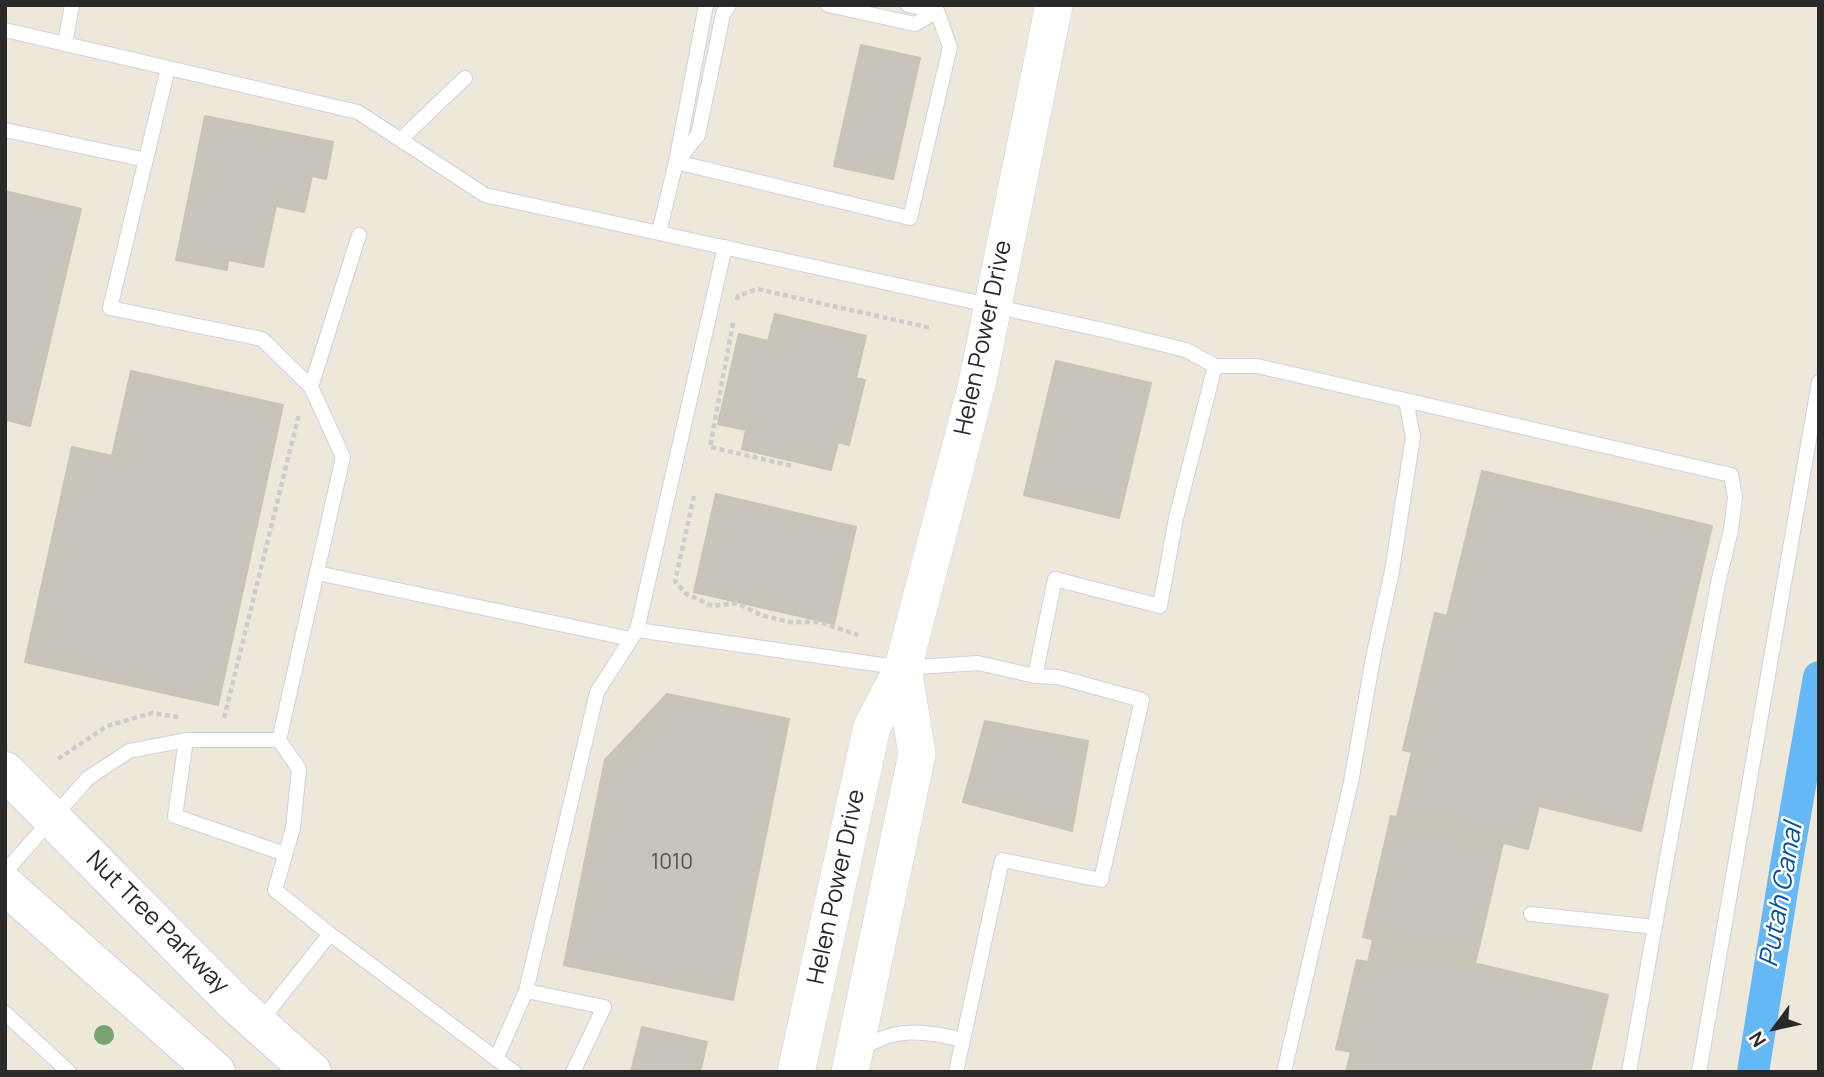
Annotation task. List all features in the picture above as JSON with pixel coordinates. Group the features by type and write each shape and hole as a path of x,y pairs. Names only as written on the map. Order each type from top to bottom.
{"main road":[{"name":"Nut Tree Parkway","path":"5,771 235,1003 312,1072"},
{"path":"5,885 207,1069"}],"street":[{"name":"Helen Power Drive","path":"796,1072 872,727 903,668 976,384 1054,5"},
{"name":"Helen Power Drive","path":"852,1064 917,754 903,668"}],"lane":[{"path":"65,44 72,5"},
{"path":"659,232 676,162 705,5"},
{"path":"676,162 698,135 723,14 729,5"},
{"path":"828,5 915,24 937,11"},
{"path":"908,5 937,11"},
{"path":"676,162 910,218 950,47 937,11"},
{"path":"5,30 358,112 485,195 1186,349 1215,366 1257,366 1731,475 1735,496 1731,530 1718,583 1629,1072"},
{"path":"168,68 110,308 262,339 311,387 343,457 279,740 299,769 293,828 275,890 514,1072"},
{"path":"400,140 466,78"},
{"path":"5,130 146,160"},
{"path":"311,387 359,235"},
{"path":"496,1059 526,991 597,692 634,635 725,247"},
{"path":"1035,676 1055,579 1160,606 1176,518 1215,366"},
{"path":"1699,1072 1819,382"},
{"path":"1284,1072 1351,782 1392,571 1413,437 1406,400"},
{"path":"317,573 634,635 903,668 978,663 1035,676 1058,677 1143,700 1101,880 1002,860 956,1072"},
{"path":"5,872 88,778 129,751 186,740 279,740"},
{"path":"186,740 175,817 285,854"},
{"path":"1531,914 1655,927"},
{"path":"258,1024 330,934"},
{"path":"526,991 604,1007 573,1072"},
{"path":"5,1013 69,1072"},
{"path":"852,1064 871,1043 900,1034 927,1032 964,1040"}],"path":[{"path":"793,467 710,447 738,296 757,289 931,328"},
{"path":"223,724 301,407"},
{"path":"694,496 675,581 685,593 712,606 737,603 761,615 789,622 820,622 858,635"},
{"path":"58,759 107,726 152,713 187,719"}],"building":[{"path":"861,45 920,58 893,179 834,166"},
{"path":"205,116 333,142 326,179 312,176 304,212 276,206 263,267 228,260 227,270 176,260"},
{"path":"5,191 81,209 30,426 7,420 5,427"},
{"path":"775,314 866,336 856,378 865,380 849,445 838,442 831,470 742,449 746,430 718,424 739,334 768,341"},
{"path":"1056,361 1151,383 1119,518 1024,495"},
{"path":"131,371 283,405 218,705 25,662 72,447 112,456"},
{"path":"1482,471 1712,526 1641,831 1539,806 1528,849 1397,817 1412,752 1403,750 1435,613 1447,616"},
{"path":"716,494 856,527 834,624 694,592"},
{"path":"667,694 789,719 733,1000 564,965 605,760"},
{"path":"985,721 1088,741 1072,831 963,802"},
{"path":"1391,816 1503,843 1475,964 1363,937"},
{"path":"1373,939 1608,995 1590,1072 1346,1071 1351,1052 1336,1049 1357,960 1368,962"},
{"path":"642,1027 707,1042 700,1072 631,1072"}],"waterway":[{"name":"Putah Canal","path":"1753,1072 1819,677"}]}
